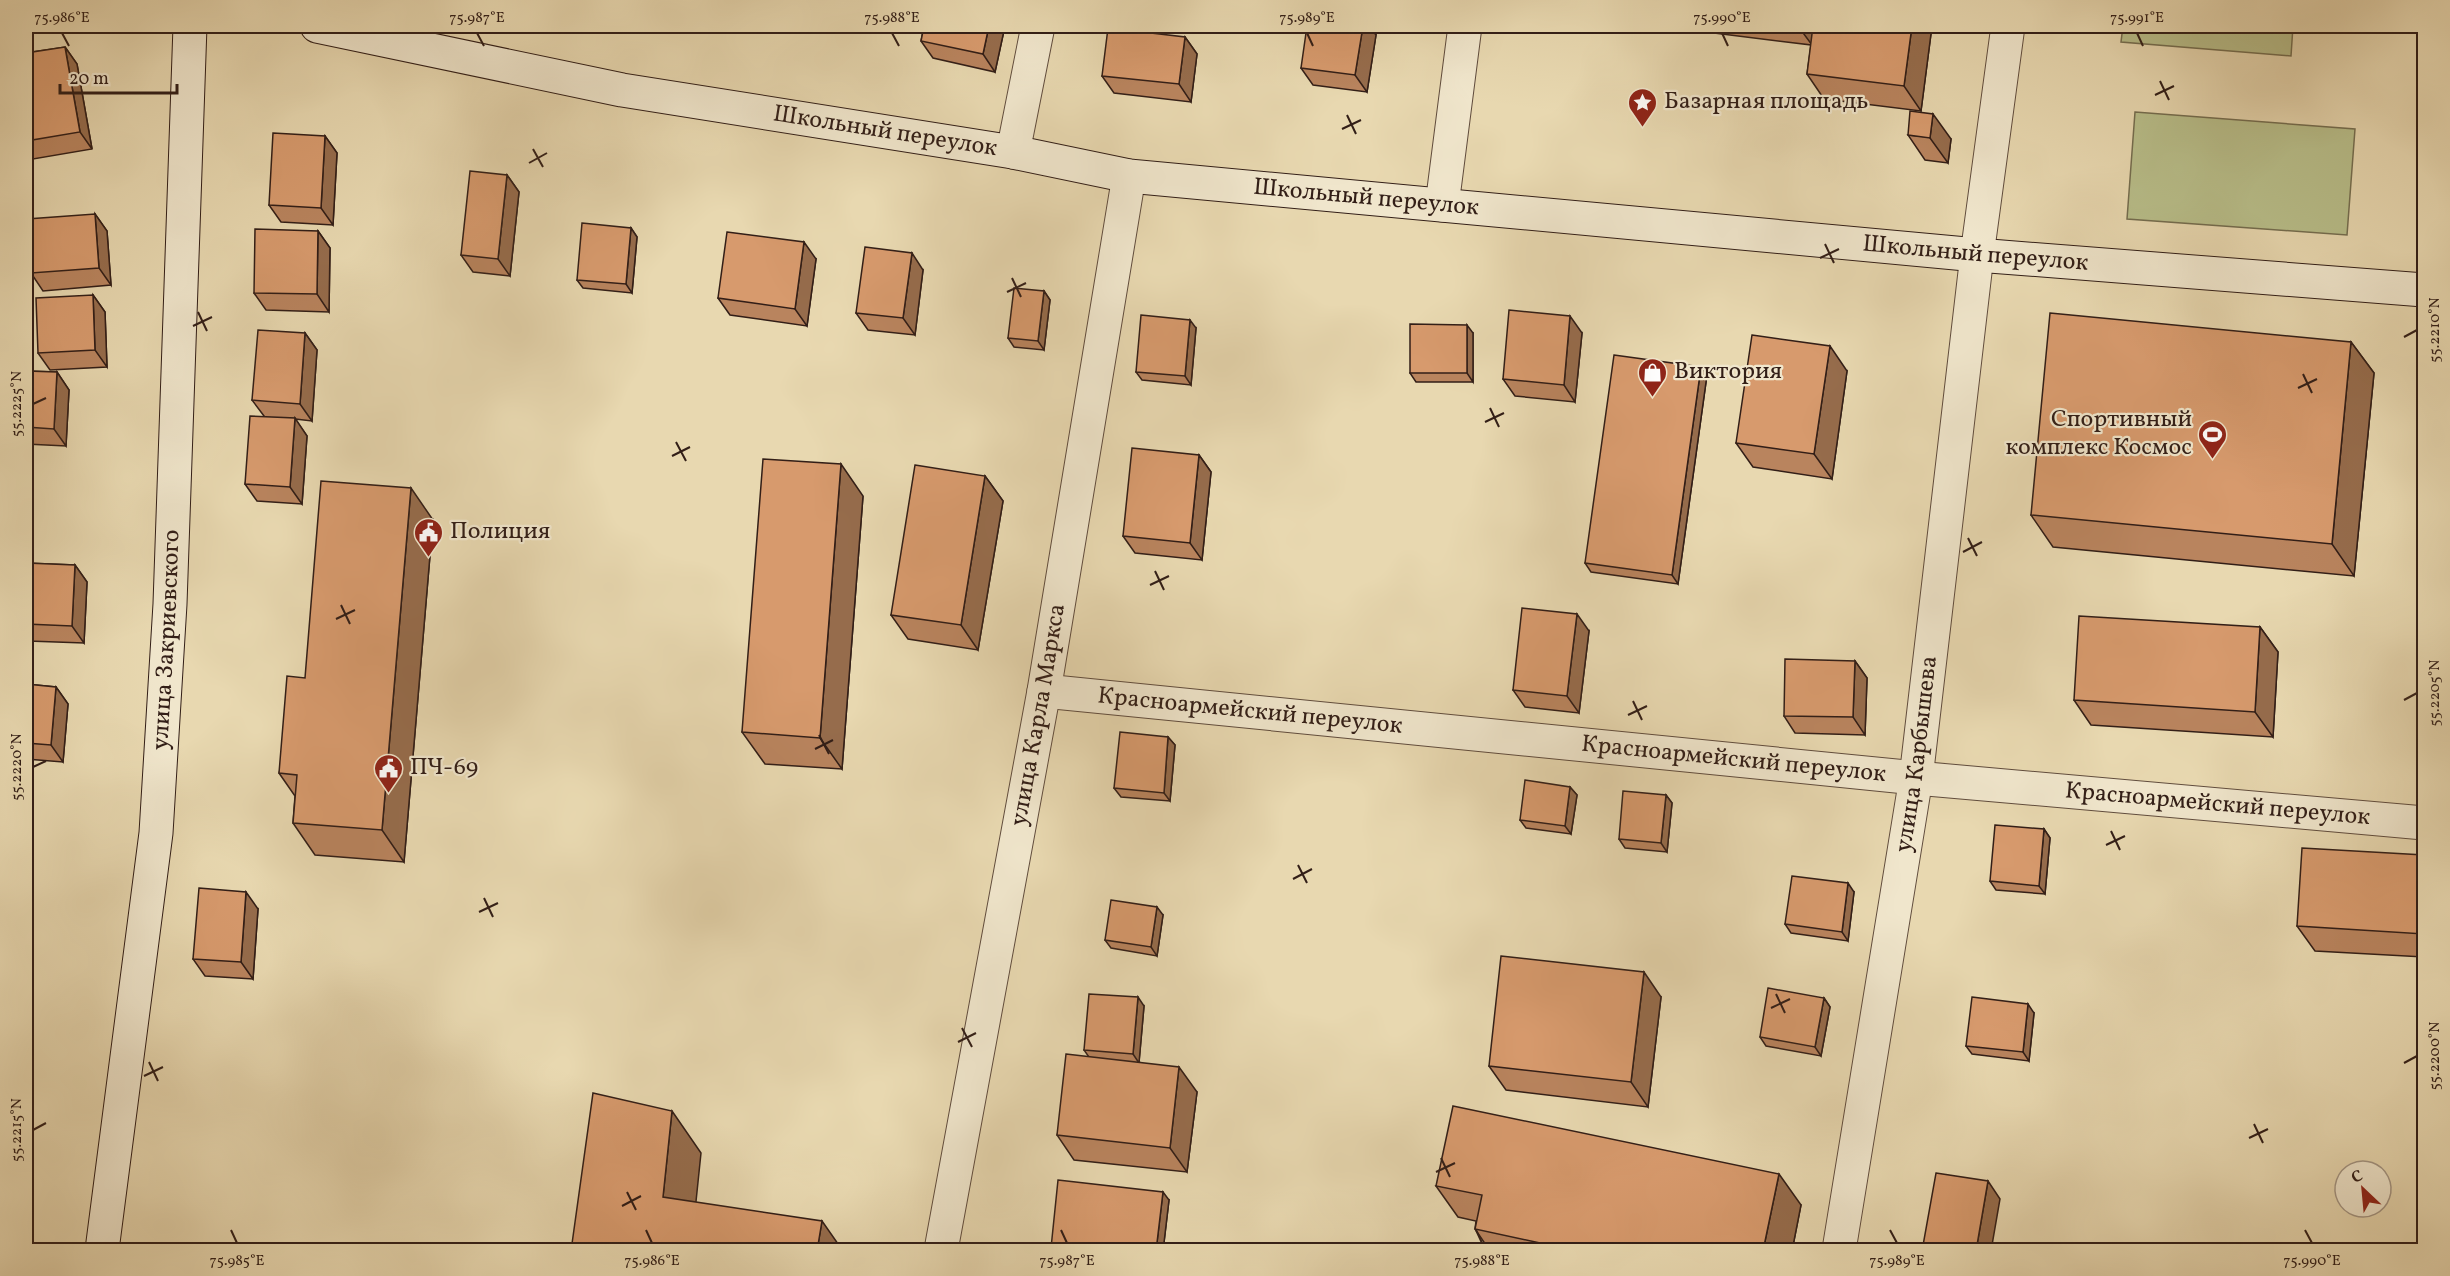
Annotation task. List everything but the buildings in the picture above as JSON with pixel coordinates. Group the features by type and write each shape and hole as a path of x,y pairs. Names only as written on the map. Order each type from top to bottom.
{"street":[{"name":"улица Закриевского","path":"102,1251 156,833 170,604 190,26"},
{"name":"Школьный переулок","path":"317,26 420,36 622,90 1013,152 1129,176 1977,255 2424,290"},
{"path":"1013,152 1038,26"},
{"path":"1442,205 1465,26"},
{"name":"улица Карбышева","path":"1839,1251 1916,778 1977,255 2008,26"},
{"name":"улица Карла Маркса","path":"941,1251 1044,691 1129,176"},
{"name":"Красноармейский переулок","path":"1044,691 1916,778 2424,823"}],"green space":[{"path":"2123,26 2293,26 2291,56 2121,42"},
{"path":"2135,112 2355,129 2347,235 2127,219"}],"place":[{"name":"Базарная площадь","path":"1643,128"},
{"name":"Виктория","path":"1653,398"},
{"name":"Спортивный комплекс Космос","path":"2213,460"},
{"name":"Полиция","path":"429,558"},
{"name":"ПЧ-69","path":"389,794"}]}
